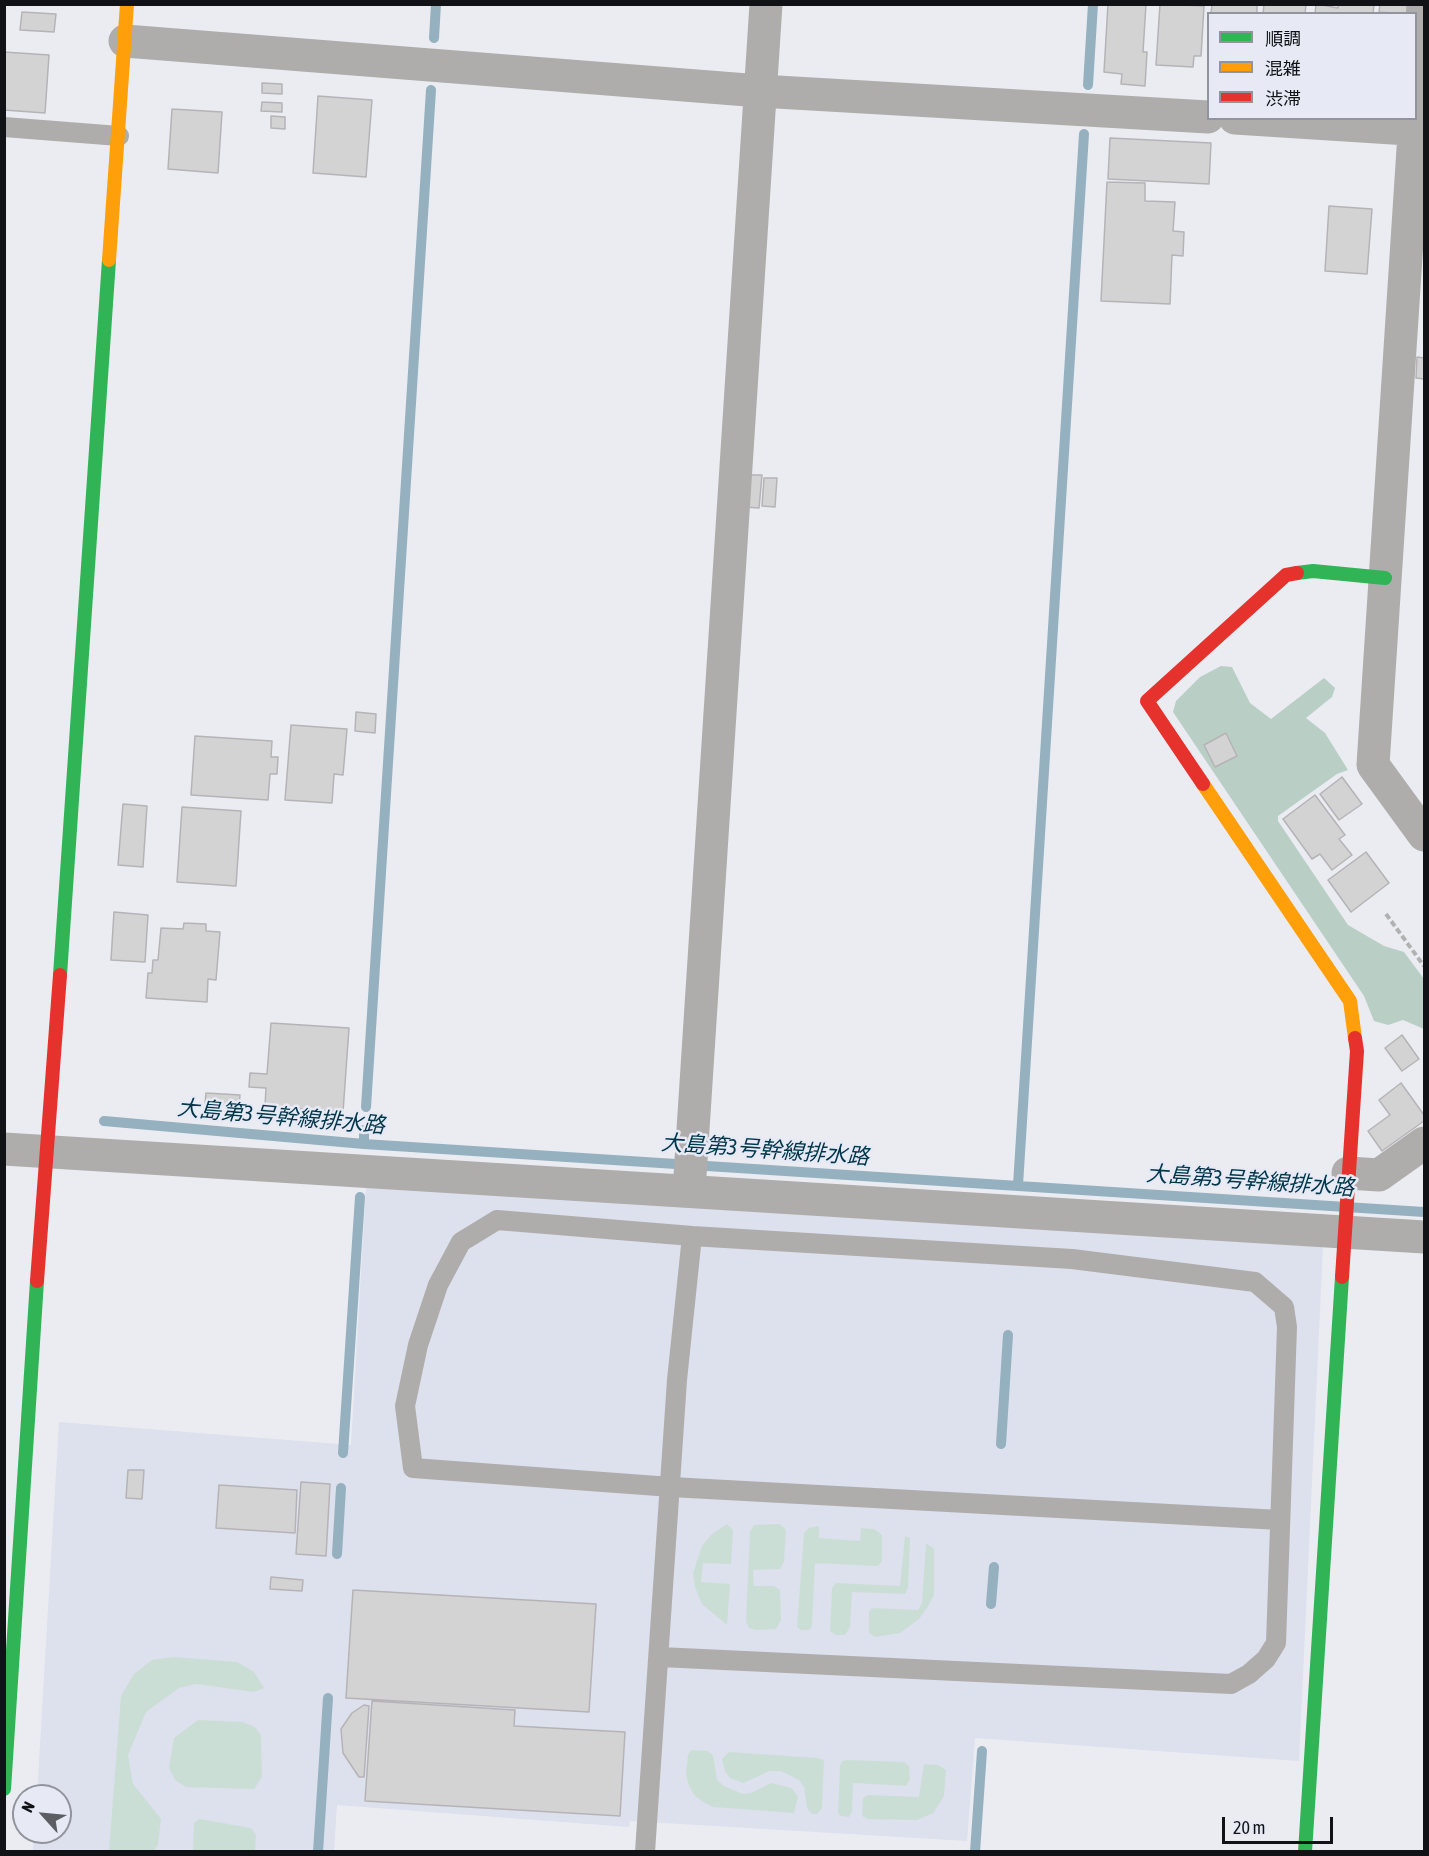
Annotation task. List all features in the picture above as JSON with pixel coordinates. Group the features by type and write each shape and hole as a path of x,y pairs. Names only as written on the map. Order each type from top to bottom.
{"street":[{"path":"4,1790 45,1151 53,1083 127,4"},
{"path":"689,1186 766,4"},
{"path":"1423,4 1373,765 1425,834"},
{"path":"125,41 760,91 1207,117"},
{"path":"1326,120 1417,122"},
{"path":"1305,1851 1357,1051 1350,1002 1147,701 1286,575 1313,571 1385,578"},
{"path":"1348,1180 1379,1175 1425,1143"},
{"path":"4,1149 689,1186 1344,1227 1425,1237"}],"lane":[{"path":"4,127 118,136"},
{"path":"660,1657 1231,1684 1249,1674 1266,1659 1276,1643 1287,1327 1284,1307 1255,1282 1072,1259 692,1236 497,1220 461,1242 438,1285 418,1345 405,1406 413,1468 671,1487 1280,1520"},
{"path":"645,1851 671,1487 692,1236"}],"path":[{"path":"1386,914 1425,966"}],"shaded area":[{"path":"366,1187 1323,1246 1299,1761 975,1738 967,1841 630,1821 629,1827 337,1805 334,1851 33,1852 33,1844 72,1844 72,1784 38,1784 59,1422 351,1445"}],"green space":[{"path":"1221,666 1232,667 1250,703 1271,719 1324,678 1335,688 1332,697 1306,718 1325,733 1348,770 1337,774 1278,816 1278,821 1348,925 1384,946 1404,952 1424,979 1424,1029 1403,1020 1388,1025 1374,1021 1364,996 1173,712 1176,701 1200,677"},
{"path":"727,1524 733,1530 731,1564 703,1563 701,1582 730,1584 727,1625 702,1604 695,1587 693,1573 702,1546 711,1535"},
{"path":"780,1524 786,1530 784,1562 780,1569 753,1570 754,1586 774,1586 780,1590 781,1620 776,1629 756,1630 749,1628 746,1621 750,1532 754,1525"},
{"path":"819,1526 819,1538 860,1541 861,1528 874,1529 882,1535 882,1561 878,1566 815,1563 812,1626 809,1630 801,1630 797,1627 804,1533 809,1528"},
{"path":"905,1536 910,1538 908,1588 905,1594 852,1592 850,1627 845,1635 836,1635 830,1631 832,1588 836,1583 900,1586"},
{"path":"926,1543 934,1549 934,1595 927,1608 919,1619 900,1633 875,1637 869,1633 869,1612 872,1608 918,1610 922,1603"},
{"path":"173,1657 237,1662 254,1672 264,1688 254,1692 196,1684 179,1688 146,1712 128,1755 133,1784 161,1819 158,1845 154,1851 109,1851 121,1696 134,1674 152,1660"},
{"path":"198,1720 243,1722 255,1727 261,1735 262,1777 254,1789 186,1787 175,1780 169,1768 174,1738"},
{"path":"691,1750 707,1751 713,1755 717,1780 724,1786 743,1794 751,1793 771,1783 791,1788 798,1796 794,1813 713,1807 705,1803 695,1796 689,1786 686,1774 688,1755"},
{"path":"729,1752 824,1760 822,1808 817,1814 812,1814 807,1808 804,1787 799,1780 781,1771 770,1771 743,1783 730,1778 725,1771 722,1759"},
{"path":"842,1761 904,1762 909,1766 910,1780 906,1786 853,1783 852,1812 849,1817 841,1816 838,1813 840,1766"},
{"path":"924,1764 938,1765 946,1770 944,1796 933,1813 917,1820 868,1819 862,1816 863,1798 868,1795 919,1797"},
{"path":"199,1819 251,1828 256,1835 255,1851 193,1851 194,1823"}],"building":[{"path":"1108,4 1146,4 1143,52 1147,52 1145,86 1121,84 1122,74 1104,72"},
{"path":"1160,4 1204,6 1201,56 1194,56 1193,67 1156,65"},
{"path":"1212,4 1257,4 1257,12 1211,12"},
{"path":"1264,4 1306,4 1305,12 1263,12"},
{"path":"1316,4 1338,8 1338,4 1374,4 1373,12 1315,12"},
{"path":"1380,4 1408,4 1408,12 1379,12"},
{"path":"22,12 56,14 54,32 20,30"},
{"path":"4,52 49,55 45,113 4,110"},
{"path":"262,83 282,84 282,94 262,93"},
{"path":"318,96 372,100 366,177 313,173"},
{"path":"262,102 282,103 282,112 261,111"},
{"path":"172,109 222,112 218,173 168,169"},
{"path":"271,116 285,117 285,129 271,128"},
{"path":"1110,138 1211,143 1209,184 1108,179"},
{"path":"1107,182 1145,183 1145,201 1175,202 1173,231 1184,232 1183,256 1172,255 1170,304 1101,301"},
{"path":"1329,206 1372,209 1367,274 1325,271"},
{"path":"1417,357 1424,358 1424,379 1416,378"},
{"path":"746,475 762,475 759,508 744,507"},
{"path":"764,478 777,478 775,507 762,506"},
{"path":"356,712 376,714 375,733 355,731"},
{"path":"291,725 347,729 343,775 334,774 332,803 285,800"},
{"path":"1226,733 1237,756 1215,767 1204,745"},
{"path":"195,736 272,741 271,757 278,757 277,774 270,774 268,800 191,795"},
{"path":"1342,777 1362,804 1339,820 1320,794"},
{"path":"1315,795 1345,835 1339,839 1352,855 1332,870 1320,854 1312,859 1283,819"},
{"path":"123,804 147,806 143,867 118,865"},
{"path":"182,807 241,811 236,886 177,882"},
{"path":"1366,852 1389,883 1351,912 1328,880"},
{"path":"114,912 148,915 145,962 111,960"},
{"path":"184,923 206,924 206,931 220,932 216,980 208,979 207,1002 146,998 148,973 152,973 153,960 158,960 161,928 183,929"},
{"path":"271,1023 349,1028 343,1112 265,1106 266,1088 249,1087 250,1073 267,1074"},
{"path":"1402,1035 1419,1059 1402,1071 1385,1048"},
{"path":"1401,1083 1424,1115 1424,1121 1382,1151 1368,1131 1390,1115 1379,1100"},
{"path":"206,1093 240,1095 239,1106 205,1104"},
{"path":"128,1470 144,1470 142,1499 126,1498"},
{"path":"301,1482 330,1484 326,1556 296,1554"},
{"path":"219,1485 297,1490 295,1533 216,1528"},
{"path":"271,1577 303,1580 302,1591 270,1589"},
{"path":"353,1590 596,1604 589,1712 346,1698"},
{"path":"372,1701 515,1710 514,1726 625,1732 620,1816 365,1801"},
{"path":"364,1705 369,1706 364,1777 359,1777 343,1753 341,1729 352,1713"}],"waterway":[{"path":"434,38 436,4"},
{"path":"1088,85 1093,4"},
{"path":"366,1107 431,90"},
{"path":"1018,1185 1084,134"},
{"name":"大島第3号幹線排水路","path":"104,1121 364,1144 1424,1212"},
{"path":"364,1130 364,1144"},
{"path":"343,1453 360,1197"},
{"path":"1001,1444 1008,1335"},
{"path":"337,1554 341,1488"},
{"path":"991,1604 994,1567"},
{"path":"318,1852 328,1698"},
{"path":"975,1852 982,1751"}],"traffic: fast":[{"path":"60,975 109,260"},
{"path":"1297,573 1313,571 1385,578"},
{"path":"1305,1852 1342,1277"},
{"path":"4,1789 37,1281"}],"traffic: slow":[{"path":"109,260 127,4"},
{"path":"1203,784 1350,1001 1355,1038"}],"traffic: jam":[{"path":"1203,784 1147,701 1286,575 1297,573"},
{"path":"37,1281 60,975"},
{"path":"1342,1277 1357,1051 1355,1038"}]}
